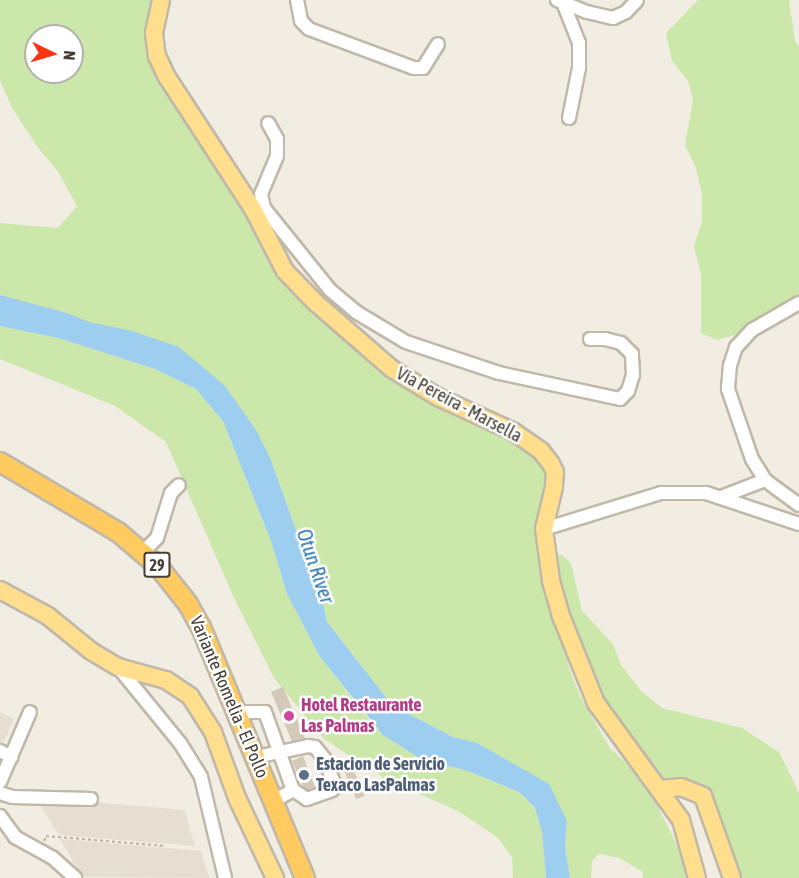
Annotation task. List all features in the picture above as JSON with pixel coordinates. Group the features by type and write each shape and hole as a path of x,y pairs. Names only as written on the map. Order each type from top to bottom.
{"highway":[{"name":"Variante Romelia - El Pollo","path":"0,462 118,532 143,552 188,604 201,627 305,878"}],"main road":[{"name":"Vía Pereira - Marsella","path":"161,0 154,33 156,56 167,77 259,209 285,271 315,302 392,369 438,397 514,432 541,451 555,472 544,529 551,580 580,669 609,722 681,820 697,878"},
{"path":"0,590 48,616 91,651 118,667 166,680 190,696 213,732 237,798 275,878"},
{"path":"660,789 681,787 703,796 732,878"}],"street":[{"path":"297,0 301,21 309,29 414,68 423,68 438,44"},
{"path":"561,2 613,18 626,12 637,0"},
{"path":"561,2 579,43 579,68 569,118"},
{"path":"268,123 277,138 278,148 274,167 261,194 259,209 330,290 356,312 406,342 499,373 620,399 628,391 633,375 632,354 621,343 605,339 590,339"},
{"path":"799,303 752,330 736,347 730,365 728,388 752,459 765,480 799,506"},
{"path":"721,497 765,480"},
{"path":"143,552 157,537 171,493 179,485"},
{"path":"544,529 661,492 706,493 799,524"},
{"path":"118,667 180,743 201,777 225,878"},
{"path":"0,782 30,712"},
{"path":"237,712 265,712 279,752 293,790 307,799 332,790 334,783 324,758 315,747 299,747 279,752 256,758"},
{"path":"0,751 12,757"},
{"path":"274,801 293,790"},
{"path":"0,793 12,797 91,799"},
{"path":"0,816 15,837 41,850 75,878"}],"path":[{"path":"41,850 46,836 166,846"}],"shaded area":[{"path":"0,712 14,719 2,746 0,745"},
{"path":"35,797 185,810 195,846 59,835"},
{"path":"60,839 201,851 209,878 82,877"}],"green space":[{"path":"0,0 161,0 157,56 267,241 356,338 550,462 551,608 572,676 582,700 610,748 626,763 657,805 675,841 688,878 643,878 643,872 619,858 599,854 592,861 591,878 570,878 565,847 567,821 477,743 453,737 392,705 327,622 320,588 307,561 271,460 160,341 0,309 0,223 58,228 77,206 59,173 36,145 12,108 0,80"},
{"path":"698,0 789,0 795,41 799,47 799,303 752,330 717,340 701,333 701,274 694,246 702,221 702,194 696,168 685,145 693,100 688,81 672,61 666,33"},
{"path":"0,326 58,338 155,369 196,389 223,421 271,541 287,594 320,657 371,722 421,759 468,771 519,792 535,808 542,832 546,878 513,878 512,857 498,838 458,811 384,778 324,739 274,678 234,598 166,442 115,406 0,359"},
{"path":"547,553 562,555 571,563 582,611 613,644 621,665 641,691 662,708 742,728 779,752 799,793 799,878 732,878 703,796 660,789 596,703"}],"water":[{"path":"0,295 67,313 89,322 132,331 179,347 225,386 256,430 271,460 307,561 320,588 327,622 392,705 453,737 477,743 549,784 567,821 565,847 570,878 546,878 542,832 535,808 519,792 468,771 421,759 383,735 320,657 287,594 271,541 223,421 196,389 155,369 58,338 0,326"}],"building":[{"name":"Hotel Restaurante Las Palmas","path":"283,687 305,739 293,744 271,692"},
{"name":"Estacion de Servicio Texaco LasPalmas","path":"303,756 315,787 308,790 303,786 292,761"},
{"path":"349,759 365,796 356,799 341,763"}],"place":[{"name":"Hotel Restaurante Las Palmas","path":"289,716"},
{"name":"Estacion de Servicio Texaco LasPalmas","path":"304,775"}],"water label":[{"name":"Otun River","path":"316,566"}]}
